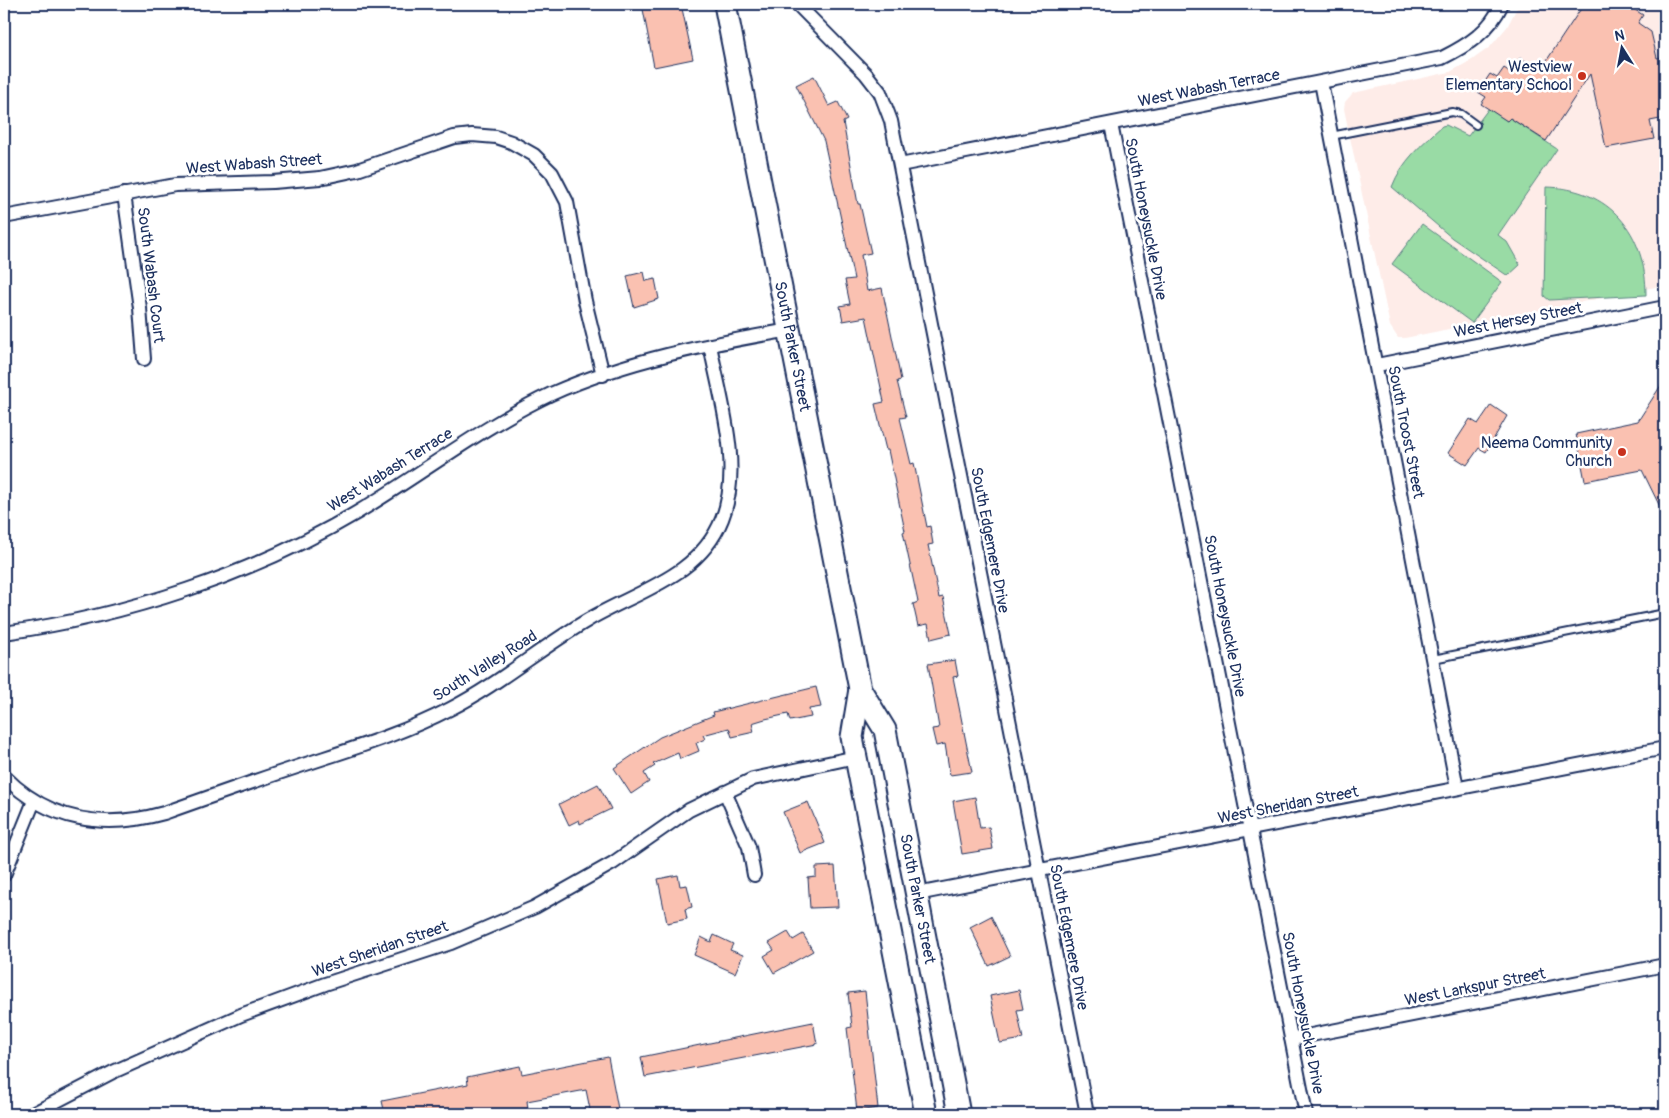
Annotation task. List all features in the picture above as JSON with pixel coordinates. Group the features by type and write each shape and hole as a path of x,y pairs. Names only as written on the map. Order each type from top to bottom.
{"highway":[{"name":"South Parker Street","path":"725,4 860,689 885,730 959,1114"},
{"name":"South Parker Street","path":"860,689 852,737 926,1114"}],"street":[{"name":"South Edgemere Drive","path":"797,4 866,74 880,92 891,121 1087,1114"},
{"name":"West Wabash Terrace","path":"900,165 1442,58 1463,48 1486,30 1502,4"},
{"name":"South Troost Street","path":"1321,82 1457,788"},
{"name":"South Honeysuckle Drive","path":"1111,124 1306,1114"},
{"name":"West Wabash Street","path":"4,217 124,194 197,184 273,182 320,178 357,170 454,137 472,135 496,137 511,142 534,155 552,173 567,202 585,301 603,375"},
{"name":"South Wabash Court","path":"124,194 140,308 144,359"},
{"name":"West Hersey Street","path":"1377,365 1665,307"},
{"name":"West Wabash Terrace","path":"4,633 53,624 141,603 206,582 262,560 356,513 508,416 552,394 662,355 790,330"},
{"name":"South Valley Road","path":"4,776 34,802 58,813 88,820 114,822 144,819 368,744 411,727 455,706 508,675 569,631 680,573 701,553 713,537 722,519 730,493 732,466 710,345"},
{"name":"West Sheridan Street","path":"917,894 1665,748"},
{"name":"West Sheridan Street","path":"32,1114 113,1072 241,1015 325,984 451,943 534,907 613,862 688,810 753,779 856,756"},
{"path":"726,792 749,847 754,875"},
{"path":"4,875 34,802"},
{"name":"West Larkspur Street","path":"1290,1039 1665,965"}],"lane":[{"path":"1331,136 1452,112 1461,114 1476,125"},
{"path":"1433,659 1665,613"}],"shaded area":[{"path":"1519,4 1665,4 1665,285 1398,338 1390,326 1344,109 1345,102 1353,93 1450,72 1472,60 1490,47 1507,27"}],"green space":[{"path":"1489,108 1507,121 1510,118 1557,149 1498,235 1507,242 1520,265 1508,276 1452,238 1392,187 1407,161 1442,126 1446,125 1468,136"},
{"path":"1546,187 1569,189 1589,196 1606,205 1620,218 1631,234 1639,252 1644,273 1646,295 1549,300 1544,296"},
{"path":"1422,224 1502,282 1472,323 1392,264"}],"building":[{"path":"642,4 681,4 693,59 654,67"},
{"name":"Westview Elementary School","path":"1584,4 1631,4 1632,8 1643,15 1638,23 1651,32 1657,58 1665,56 1665,118 1650,121 1654,139 1606,148 1590,74 1546,141 1510,118 1507,121 1481,104 1486,97 1478,92 1490,74 1497,78 1504,68 1510,72 1520,58 1541,69"},
{"path":"814,76 829,106 838,102 847,120 843,122 858,204 860,204 871,253 861,255 867,291 882,288 901,380 897,381 906,417 900,418 911,464 914,463 927,527 930,526 933,544 928,545 939,598 943,597 951,634 931,639 928,624 918,626 913,604 918,602 888,450 886,450 875,404 884,402 866,317 843,321 840,306 850,304 845,280 854,279 824,141 796,85"},
{"path":"644,272 646,281 655,279 659,299 634,307 627,276"},
{"name":"Neema Community Church","path":"1665,379 1665,517 1642,470 1585,481 1576,434 1638,421"},
{"path":"1491,405 1507,416 1486,452 1479,448 1467,465 1448,453 1470,419 1478,424"},
{"path":"955,660 958,676 953,677 972,772 950,775 945,744 936,746 932,729 939,728 928,664"},
{"path":"816,687 821,707 809,709 811,717 790,721 788,714 765,719 752,723 754,732 732,737 729,728 703,735 705,739 696,743 699,751 680,759 678,753 653,764 655,766 644,773 649,782 631,794 614,768 660,737 714,715 713,712"},
{"path":"598,784 611,809 580,824 579,820 569,825 559,804"},
{"path":"975,797 980,828 989,827 993,849 962,854 953,801"},
{"path":"808,802 825,843 800,853 783,812"},
{"path":"835,866 838,907 810,908 808,878 816,877 816,867"},
{"path":"678,875 680,886 687,885 692,907 685,909 687,919 667,923 658,879"},
{"path":"991,916 1010,956 989,966 970,927"},
{"path":"788,932 793,940 803,934 813,951 774,973 764,956 774,950 769,943"},
{"path":"714,935 733,944 730,950 743,955 735,973 694,955 701,937 711,942"},
{"path":"1019,990 1023,1009 1017,1010 1023,1039 1000,1043 990,996"},
{"path":"865,991 878,1108 857,1111 847,1028 852,1027 848,993"},
{"path":"813,1022 817,1044 645,1077 641,1057"},
{"path":"608,1057 619,1114 591,1114 586,1090 527,1101 528,1109 502,1114 474,1114 473,1112 460,1114 385,1114 382,1101 468,1084 467,1077 520,1066 522,1074"}],"place":[{"name":"Westview Elementary School","path":"1582,76"},
{"name":"Neema Community Church","path":"1622,452"}]}
